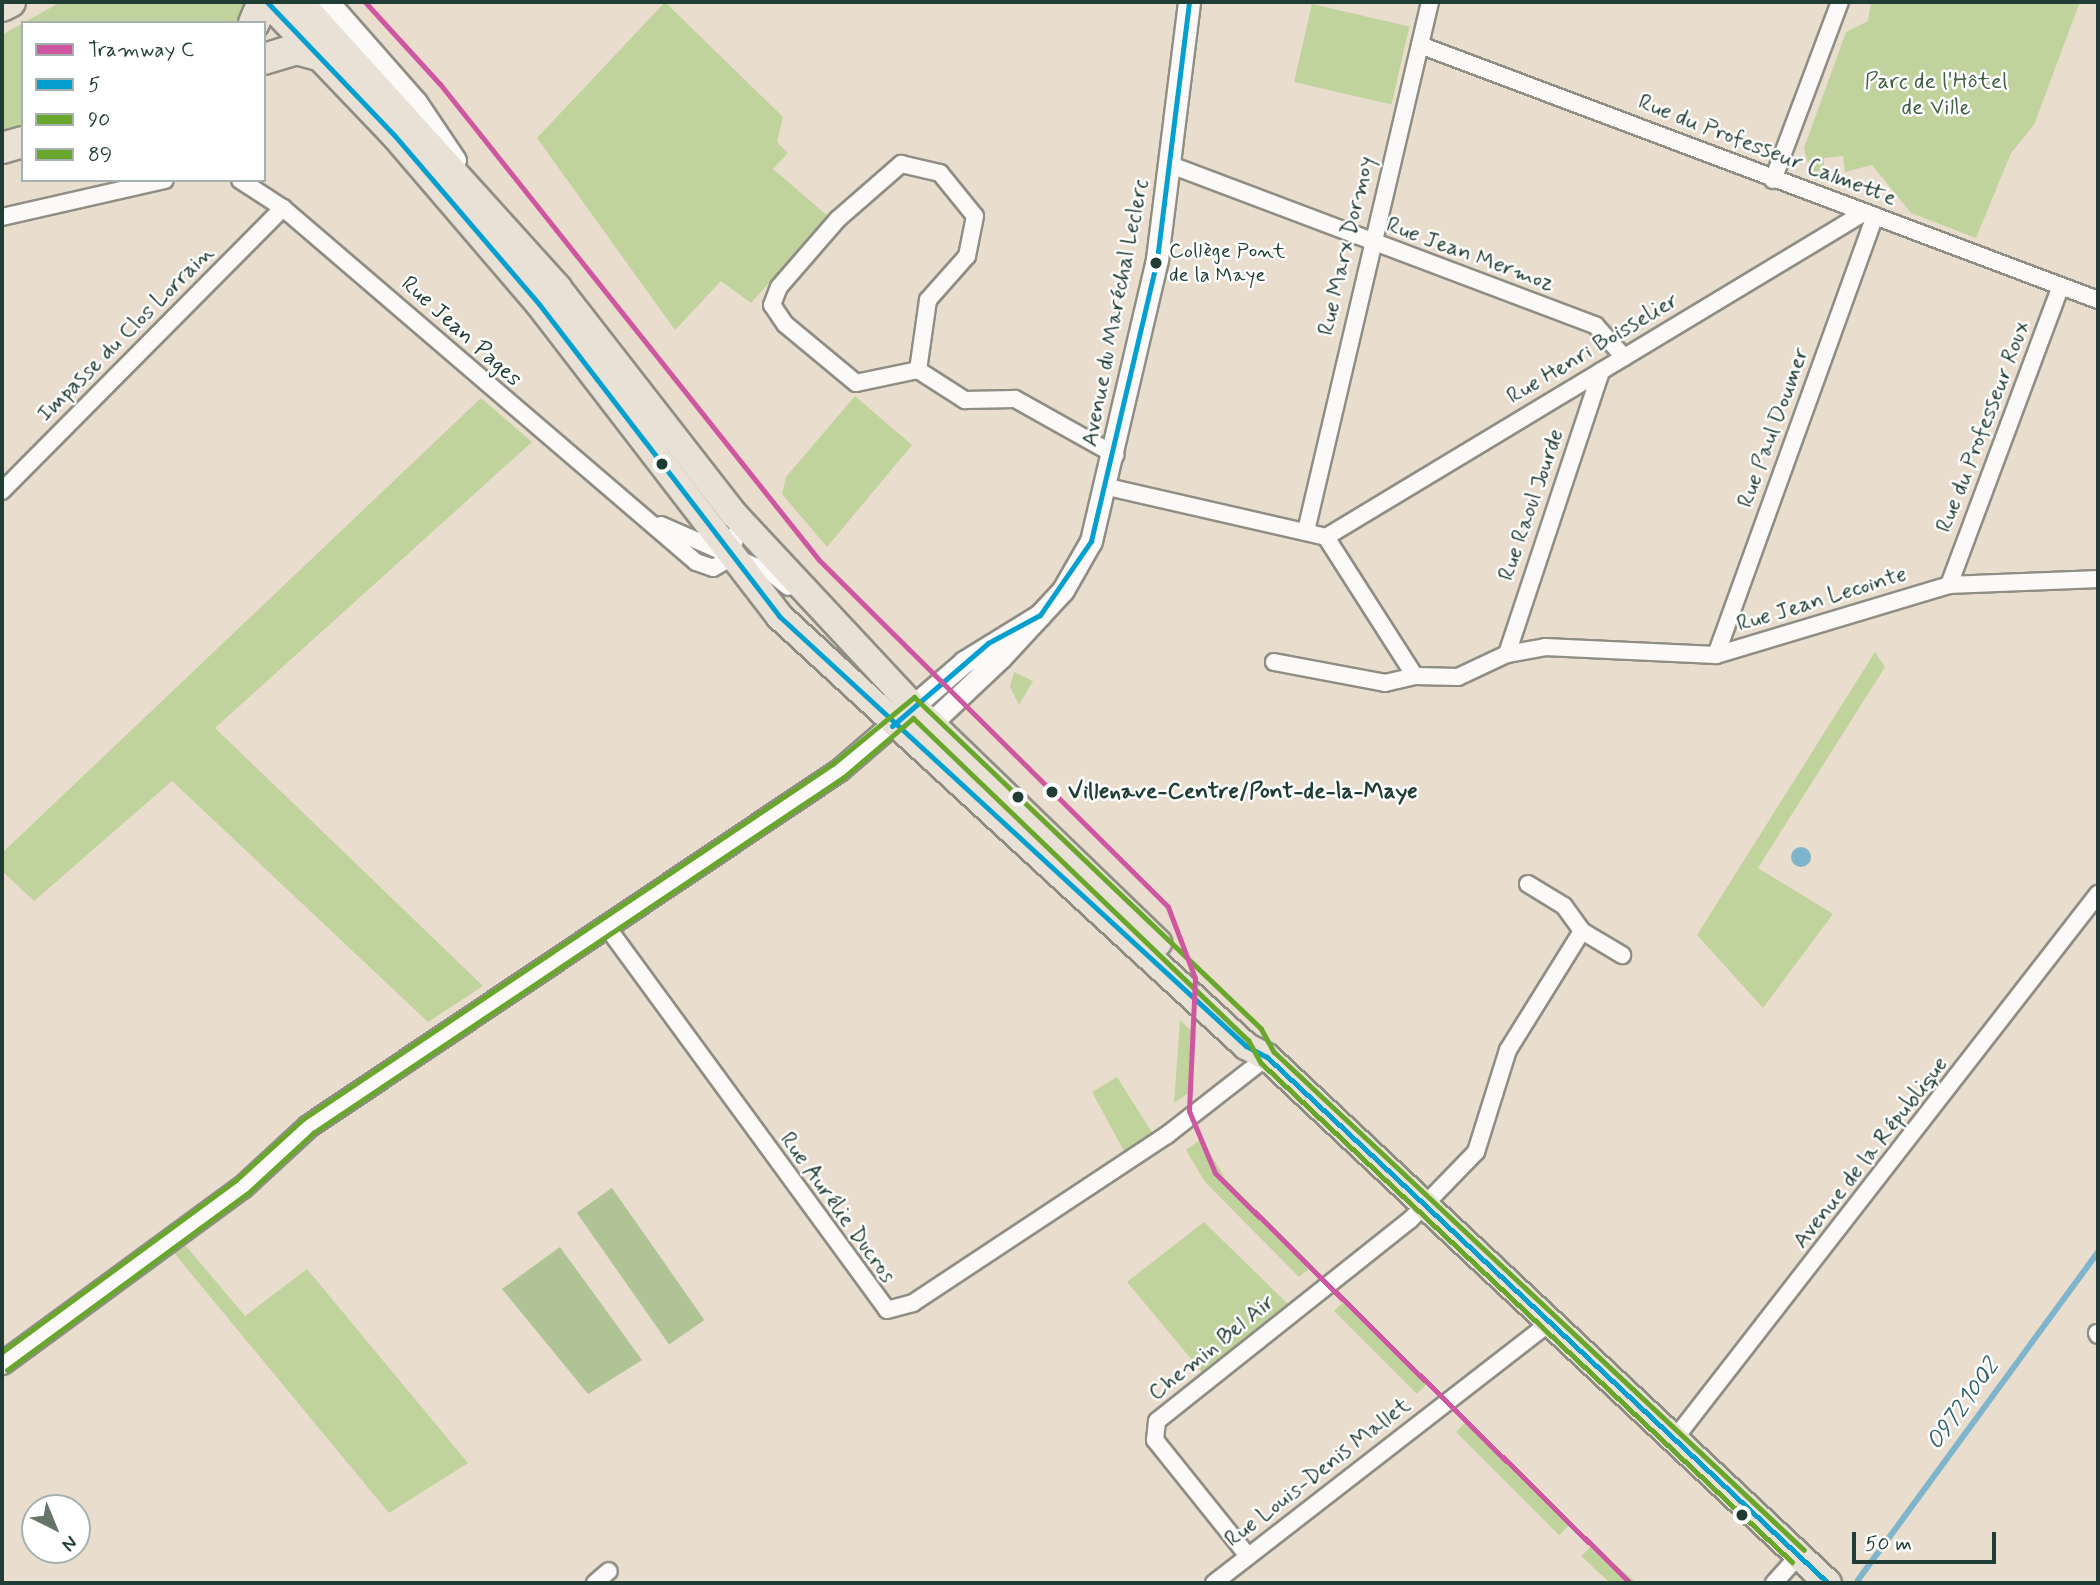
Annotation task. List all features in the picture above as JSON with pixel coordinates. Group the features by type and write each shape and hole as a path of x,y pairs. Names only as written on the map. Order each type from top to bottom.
{"highway":[{"path":"2,6 10,2"},
{"path":"255,21 265,2"},
{"path":"266,58 296,49 319,55"},
{"path":"2,148 21,143"}],"main road":[{"path":"265,2 319,55 577,350 730,558 779,616 892,726 1246,1046 1267,1058 1676,1437 1828,1583"},
{"path":"300,2 479,197 740,521 922,715 1255,1035 1267,1058"}],"street":[{"path":"328,2 416,102 479,197"},
{"name":"Avenue du Maréchal Leclerc","path":"922,715 1040,615 1077,569 1108,487 1171,165 1189,2"},
{"name":"Rue Marx Dormoy","path":"1306,531 1371,243 1430,2"},
{"path":"1773,180 1837,3"},
{"name":"Rue du Professeur Calmette","path":"1420,44 1773,180 2098,300"},
{"path":"918,370 928,300 967,256 975,216 940,173 901,164 863,192 779,287 772,305 792,330 856,383 918,370 965,400 1014,399 1115,455"},
{"name":"Rue Jean Mermoz","path":"1171,165 1596,326 1624,357"},
{"path":"2,217 156,182"},
{"name":"Rue Jean Pages","path":"243,182 283,208 707,568 730,558"},
{"name":"Impasse du Clos Lorrain","path":"2,491 283,208"},
{"name":"Rue Henri Boisselier","path":"1326,537 1624,357 1870,214"},
{"name":"Rue Paul Doumer","path":"1716,655 1870,214"},
{"name":"Rue du Professeur Roux","path":"1949,584 2061,286"},
{"name":"Rue Raoul Jourde","path":"1507,654 1601,371"},
{"path":"1108,487 1326,537 1415,676"},
{"path":"740,521 730,558 779,579 834,637 860,649"},
{"name":"Rue Jean Lecointe","path":"1274,662 1374,682 1415,676 1458,677 1507,654 1545,647 1716,655 1949,584 2098,579"},
{"path":"2,1363 242,1187 308,1126 839,770 892,726 922,715"},
{"path":"1528,884 1564,906 1581,930 1622,955"},
{"name":"Avenue de la République","path":"1676,1437 2098,894"},
{"name":"Rue Aurélie Ducros","path":"607,927 874,1300 887,1310 913,1303 1167,1135 1267,1058"},
{"name":"Chemin Bel Air","path":"1248,1556 1156,1440 1157,1421 1426,1205 1476,1152 1508,1050 1581,930"},
{"name":"Rue Louis-Denis Mallet","path":"1214,1583 1550,1322"},
{"path":"1774,1583 1798,1556"},
{"path":"595,1583 609,1571"}],"green space":[{"path":"61,2 241,2 246,8 240,21 27,21"},
{"path":"665,2 783,117 777,142 788,153 773,169 829,217 751,303 721,281 675,330 537,138"},
{"name":"Parc de l'Hôtel de Ville","path":"1871,2 2080,2 2034,125 2011,153 1976,238 1911,213 1872,165 1845,172 1843,156 1824,158 1824,177 1809,168 1804,148 1846,32 1868,21"},
{"path":"1312,4 1409,26 1391,104 1294,82"},
{"path":"21,24 21,131 2,136 2,35"},
{"path":"855,396 912,445 827,547 782,494 786,477"},
{"path":"481,398 532,442 215,728 483,986 428,1022 172,781 34,901 2,871 2,853"},
{"path":"1875,652 1885,667 1758,868 1833,914 1763,1008 1697,935"},
{"path":"1014,672 1033,681 1019,705 1010,687"},
{"path":"1180,1020 1196,1035 1191,1091 1174,1103"},
{"path":"1117,1077 1153,1134 1125,1153 1092,1092"},
{"path":"1201,1139 1225,1178 1313,1266 1299,1277 1205,1182 1186,1150"},
{"path":"612,1188 704,1320 669,1345 577,1213"},
{"path":"1204,1222 1288,1304 1202,1372 1127,1282"},
{"path":"186,1246 245,1316 307,1269 468,1463 389,1513 174,1253"},
{"path":"560,1247 642,1360 588,1394 502,1289"},
{"path":"1346,1299 1429,1382 1417,1394 1334,1311"},
{"path":"1468,1420 1571,1523 1559,1535 1456,1432"},
{"path":"1594,1544 1637,1583 1609,1582 1581,1556"}],"water":[{"path":"1797,847 1805,847 1811,857 1805,867 1797,867 1791,861 1791,853"}],"waterway":[{"name":"O9721002","path":"1858,1580 2098,1252"}],"tram line":[{"name":"C","path":"365,2 440,84 819,560 1168,907 1195,978 1189,1111 1215,1173 1630,1583"}],"transit line":[{"name":"5","path":"267,2 395,136 539,304 779,616 1246,1046 1267,1057 1828,1583"},
{"name":"5","path":"892,726 988,643 1040,615 1091,541 1157,259 1189,2"},
{"name":"89","path":"2,1352 236,1180 303,1119 834,763 914,697 1261,1029 1274,1052 1804,1550"},
{"name":"90","path":"7,1370 247,1194 313,1133 844,777 913,718 1248,1040 1261,1063 1792,1562"}],"place":[{"name":"Collège Pont de la Maye","path":"1156,263"},
{"name":"Villenave-Centre/Pont-de-la-Maye","path":"1052,792"}]}
